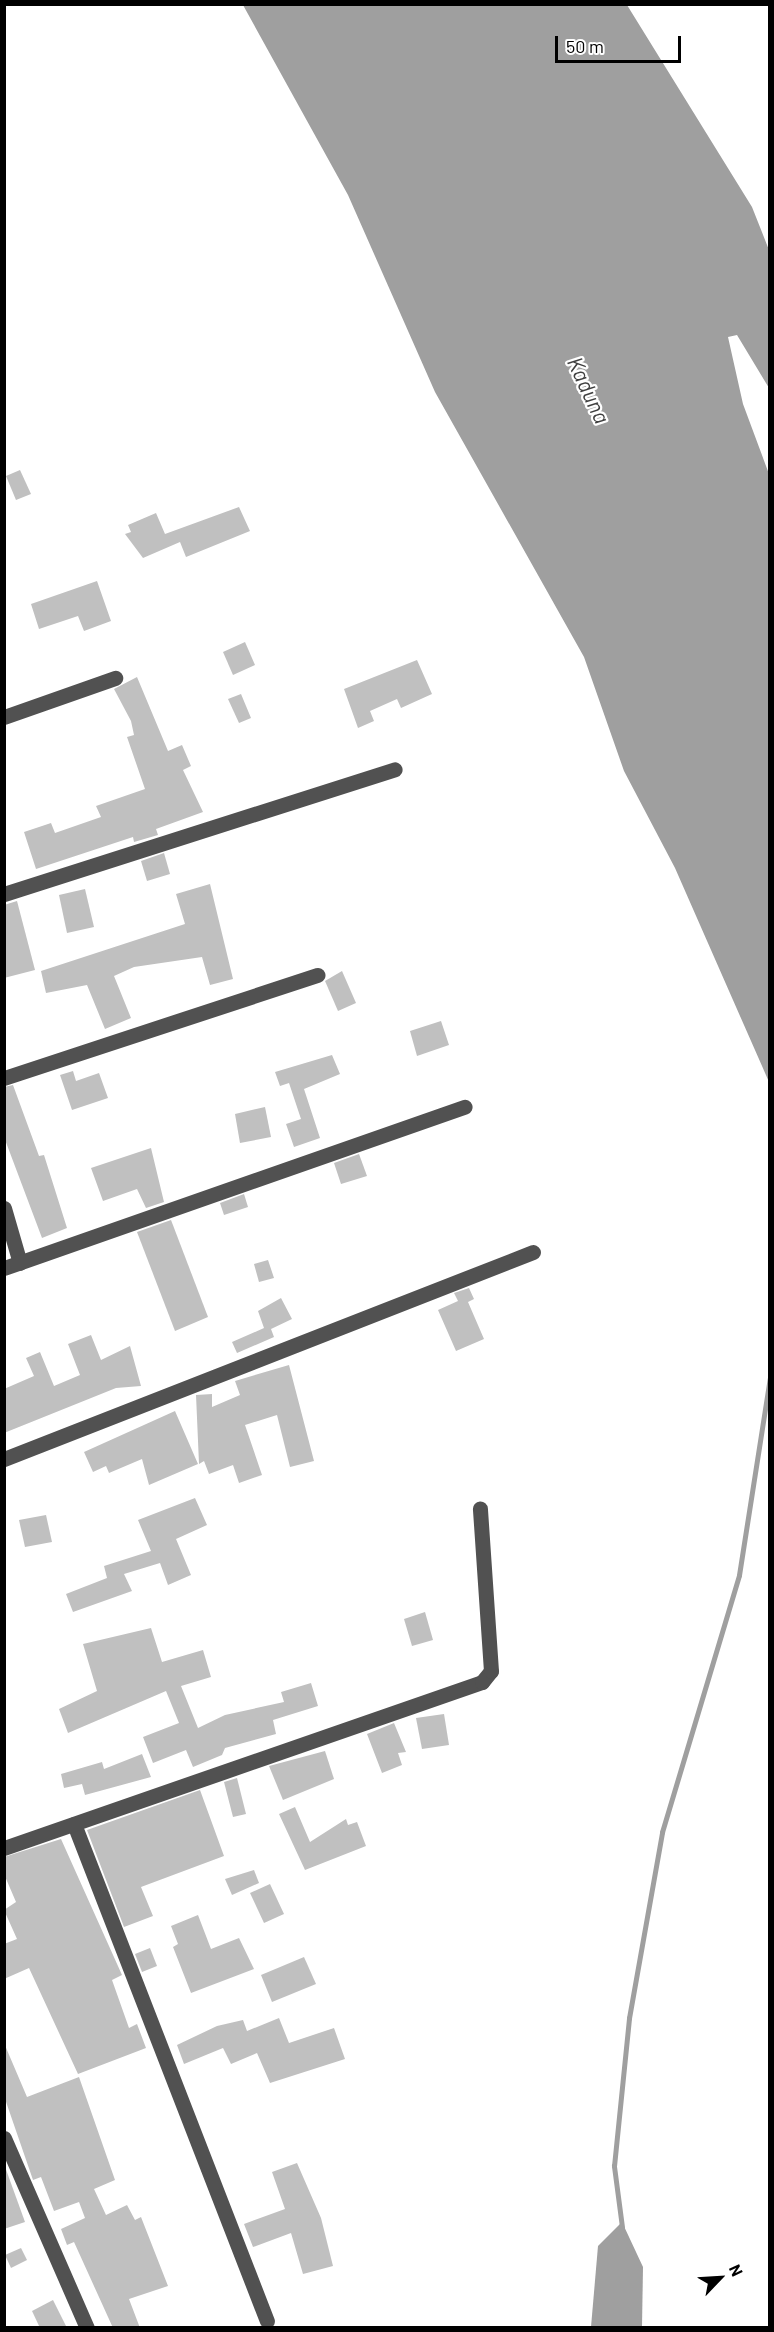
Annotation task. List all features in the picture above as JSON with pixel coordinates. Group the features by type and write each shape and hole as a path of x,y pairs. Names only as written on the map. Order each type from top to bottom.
{"street":[{"path":"4,717 115,678"},
{"path":"4,894 395,769"},
{"path":"4,1078 317,975"},
{"path":"4,1268 465,1107"},
{"path":"4,1208 20,1263"},
{"path":"4,1459 533,1252"},
{"path":"4,1848 482,1682 491,1671 480,1508"},
{"path":"74,1824 267,2321"},
{"path":"4,2138 87,2328"}],"water":[{"name":"Kaduna","path":"243,5 627,5 752,207 769,250 769,388 737,335 728,337 743,404 769,474 769,1082 675,868 624,771 584,657 435,392 348,195"},
{"path":"622,2222 643,2267 642,2327 591,2327 598,2246"}],"building":[{"path":"20,470 31,494 16,500 6,476"},
{"path":"239,507 250,531 186,557 180,542 143,558 125,534 131,532 128,525 156,513 165,534"},
{"path":"97,581 111,621 84,631 78,616 39,629 31,604"},
{"path":"245,642 255,665 233,675 223,652"},
{"path":"417,660 432,694 401,708 397,699 370,711 374,721 358,728 344,689"},
{"path":"137,677 168,751 182,745 191,766 183,770 203,812 156,829 158,835 134,842 133,837 36,869 24,832 51,823 55,833 101,817 96,806 145,789 127,737 134,735 131,721 114,689"},
{"path":"241,694 251,718 239,723 228,699"},
{"path":"164,853 170,874 147,881 141,861"},
{"path":"210,884 233,979 210,985 202,957 134,967 114,976 131,1018 105,1029 87,985 46,993 41,971 185,924 176,894"},
{"path":"85,889 94,927 67,933 59,895"},
{"path":"17,901 35,970 4,978 4,905"},
{"path":"342,971 356,1003 338,1011 325,981"},
{"path":"441,1021 449,1045 417,1056 410,1031"},
{"path":"332,1055 340,1074 304,1089 320,1138 294,1147 286,1124 301,1119 289,1083 280,1086 275,1072"},
{"path":"73,1071 76,1081 99,1073 108,1098 72,1110 60,1075"},
{"path":"13,1085 39,1156 44,1155 67,1228 42,1238 4,1137 4,1087"},
{"path":"265,1107 271,1137 240,1143 235,1114"},
{"path":"151,1148 164,1202 146,1208 137,1189 103,1201 91,1168"},
{"path":"359,1154 367,1176 341,1184 334,1163"},
{"path":"244,1194 248,1207 224,1215 220,1203"},
{"path":"171,1220 208,1317 175,1331 137,1232"},
{"path":"268,1260 274,1278 259,1282 254,1264"},
{"path":"469,1288 474,1299 468,1302 484,1339 456,1351 438,1310 458,1301 454,1293"},
{"path":"281,1298 292,1319 271,1329 274,1337 237,1353 232,1342 264,1328 258,1311"},
{"path":"91,1335 101,1360 130,1346 141,1386 116,1388 4,1433 4,1389 34,1376 26,1358 40,1352 54,1386 80,1375 68,1344"},
{"path":"289,1365 314,1461 290,1467 277,1415 245,1425 262,1475 239,1483 233,1465 209,1474 204,1461 199,1464 196,1395 212,1394 212,1407 240,1395 235,1381"},
{"path":"175,1411 198,1464 149,1485 142,1459 109,1473 106,1466 93,1472 84,1452"},
{"path":"195,1498 207,1525 176,1539 191,1575 168,1585 160,1563 124,1574 132,1591 73,1612 66,1594 107,1578 104,1566 151,1551 138,1520"},
{"path":"46,1515 52,1542 25,1547 19,1520"},
{"path":"425,1612 433,1640 412,1646 404,1619"},
{"path":"151,1628 162,1662 203,1650 211,1677 181,1686 198,1728 225,1715 284,1702 281,1692 311,1683 318,1706 273,1720 276,1734 225,1748 222,1755 193,1767 186,1750 153,1763 143,1737 179,1723 166,1691 68,1733 59,1709 97,1691 83,1644"},
{"path":"444,1714 449,1745 422,1749 416,1718"},
{"path":"394,1723 406,1752 398,1753 402,1765 382,1773 367,1734"},
{"path":"325,1751 334,1779 283,1800 269,1766"},
{"path":"142,1754 151,1777 85,1795 82,1784 64,1788 61,1774 102,1762 104,1769"},
{"path":"237,1778 246,1814 233,1817 224,1782"},
{"path":"200,1790 224,1856 141,1887 153,1916 124,1927 87,1830"},
{"path":"295,1807 310,1842 346,1819 348,1825 357,1822 366,1846 305,1870 279,1814"},
{"path":"61,1839 122,1975 112,1980 129,2028 137,2024 146,2048 78,2074 29,1968 4,1979 4,1944 17,1939 4,1910 16,1902 4,1874 4,1857"},
{"path":"254,1870 259,1883 232,1895 225,1879"},
{"path":"270,1884 284,1914 264,1923 250,1893"},
{"path":"198,1915 211,1949 239,1938 254,1969 191,1993 173,1947 178,1944 171,1926"},
{"path":"150,1948 157,1966 142,1972 135,1954"},
{"path":"304,1957 316,1984 272,2002 261,1975"},
{"path":"279,2018 289,2043 334,2028 345,2059 270,2083 257,2053 231,2064 223,2048 184,2064 177,2045 217,2026 243,2020 247,2031"},
{"path":"4,2043 27,2097 79,2077 115,2180 94,2189 106,2215 127,2205 135,2220 141,2217 168,2286 129,2299 140,2328 113,2328 74,2242 67,2245 61,2229 85,2218 79,2202 54,2211 41,2177 33,2180 4,2096"},
{"path":"297,2163 321,2218 333,2266 303,2274 291,2233 253,2247 244,2224 285,2209 272,2172"},
{"path":"4,2164 25,2222 4,2229"},
{"path":"21,2248 27,2260 11,2268 5,2255"},
{"path":"53,2300 67,2328 40,2328 32,2311"}],"waterway":[{"path":"622,2227 614,2166 629,2018 662,1832 739,1575 770,1378"}]}
